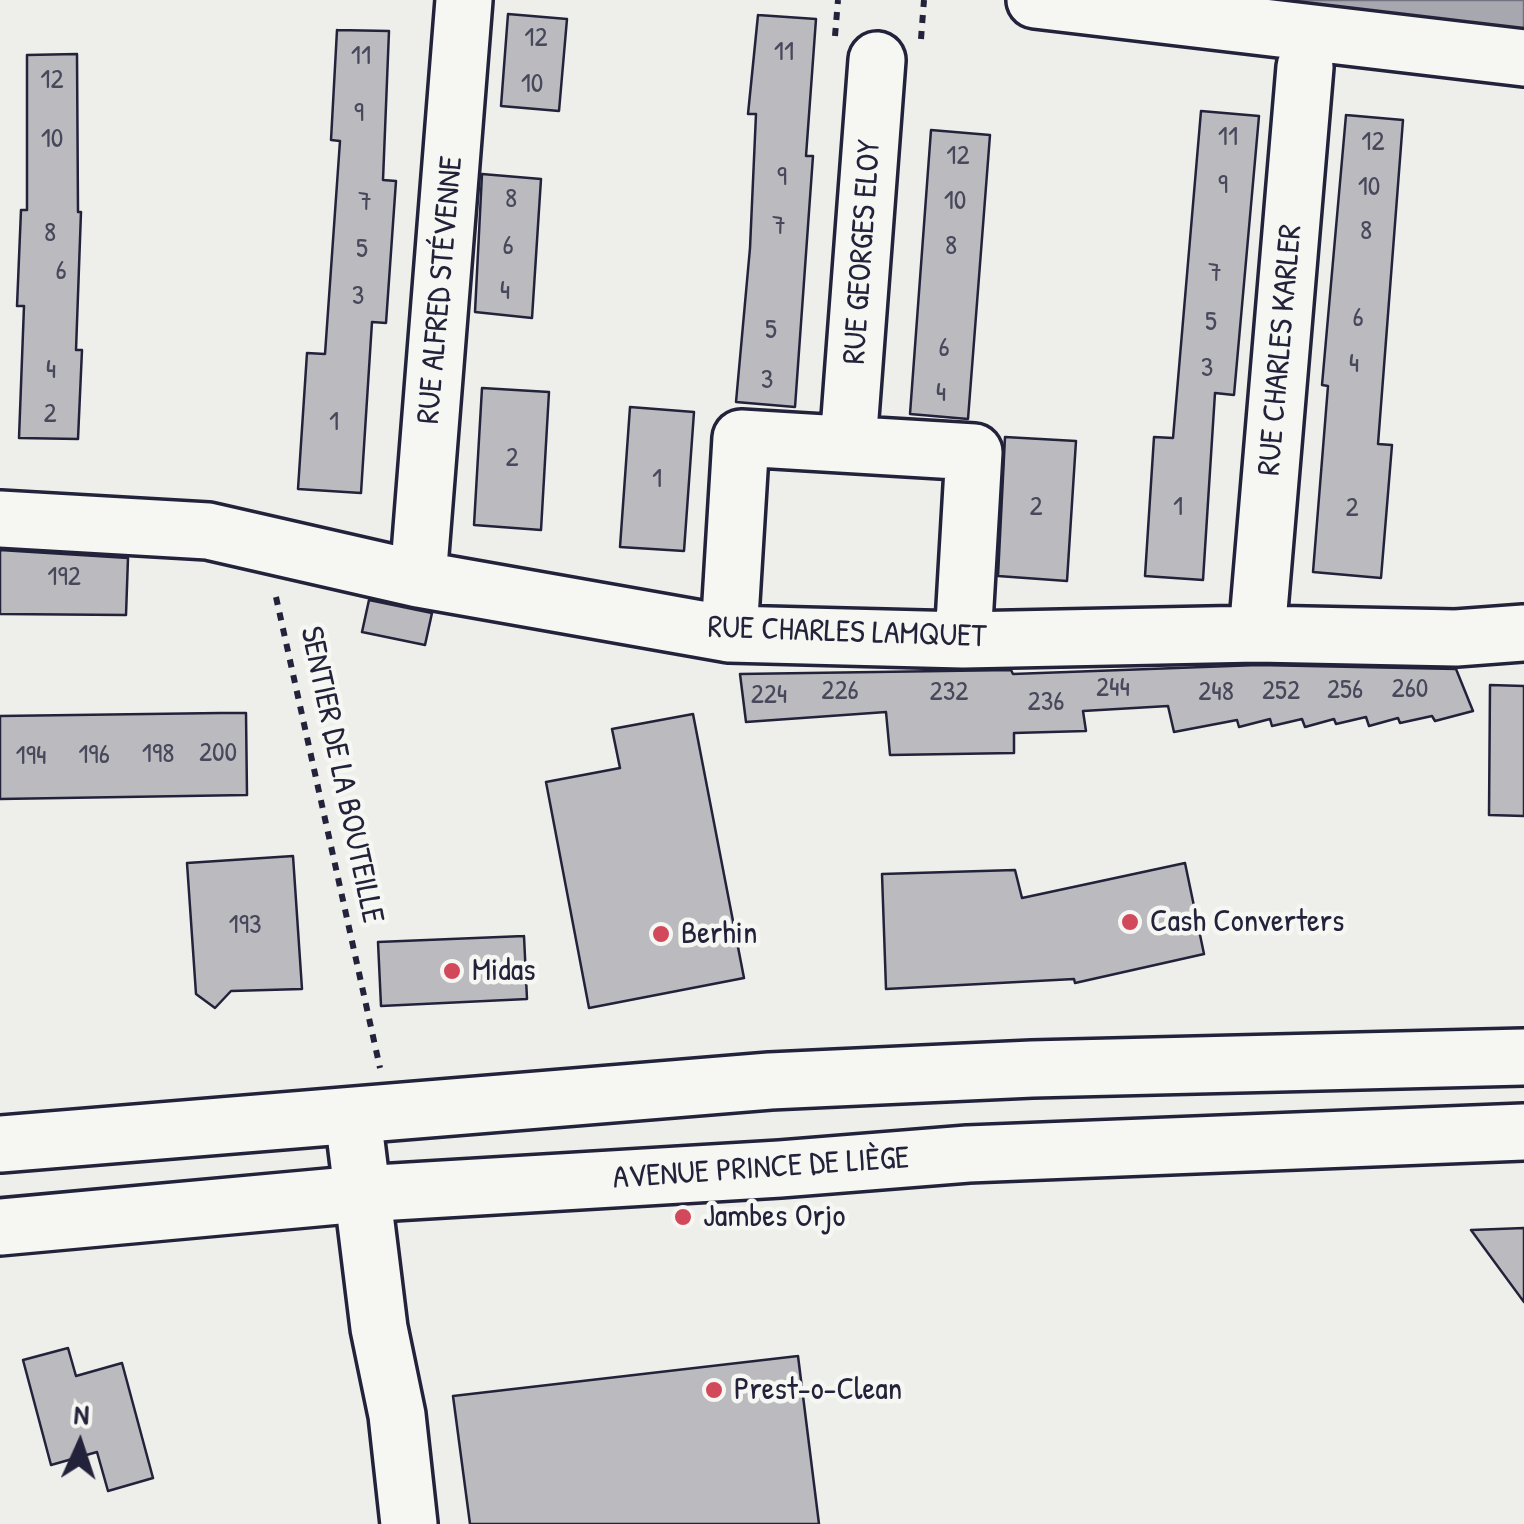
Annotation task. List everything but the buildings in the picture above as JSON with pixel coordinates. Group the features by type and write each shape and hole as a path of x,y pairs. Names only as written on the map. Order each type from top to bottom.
{"street":[{"name":"RUE ALFRED STÉVENNE","path":"418,579 464,0"},
{"path":"1035,0 1524,58"},
{"name":"RUE GEORGES ELOY","path":"848,444 877,60"},
{"name":"RUE CHARLES KARLER","path":"1257,634 1305,67"},
{"path":"729,634 741,438 974,452 963,640"},
{"name":"RUE CHARLES LAMQUET","path":"0,519 208,531 418,579 729,634 963,640 1257,634 1456,638 1524,633"},
{"path":"0,1144 788,1080 1032,1069 1524,1057"},
{"path":"352,1117 379,1328 397,1415 410,1524"},
{"name":"AVENUE PRINCE DE LIÈGE","path":"0,1227 360,1194 968,1154 1524,1132"}],"path":[{"name":"SENTIER DE LA BOUTEILLE","path":"264,542 380,1070"}],"shaded area":[{"path":"1173,0 1524,0 1524,40"}],"place":[{"name":"Cash Converters","path":"1130,922"},
{"name":"Berhin","path":"661,934"},
{"name":"Midas","path":"452,971"},
{"name":"Jambes Orjo","path":"683,1217"},
{"name":"Prest-o-Clean","path":"714,1390"}]}
